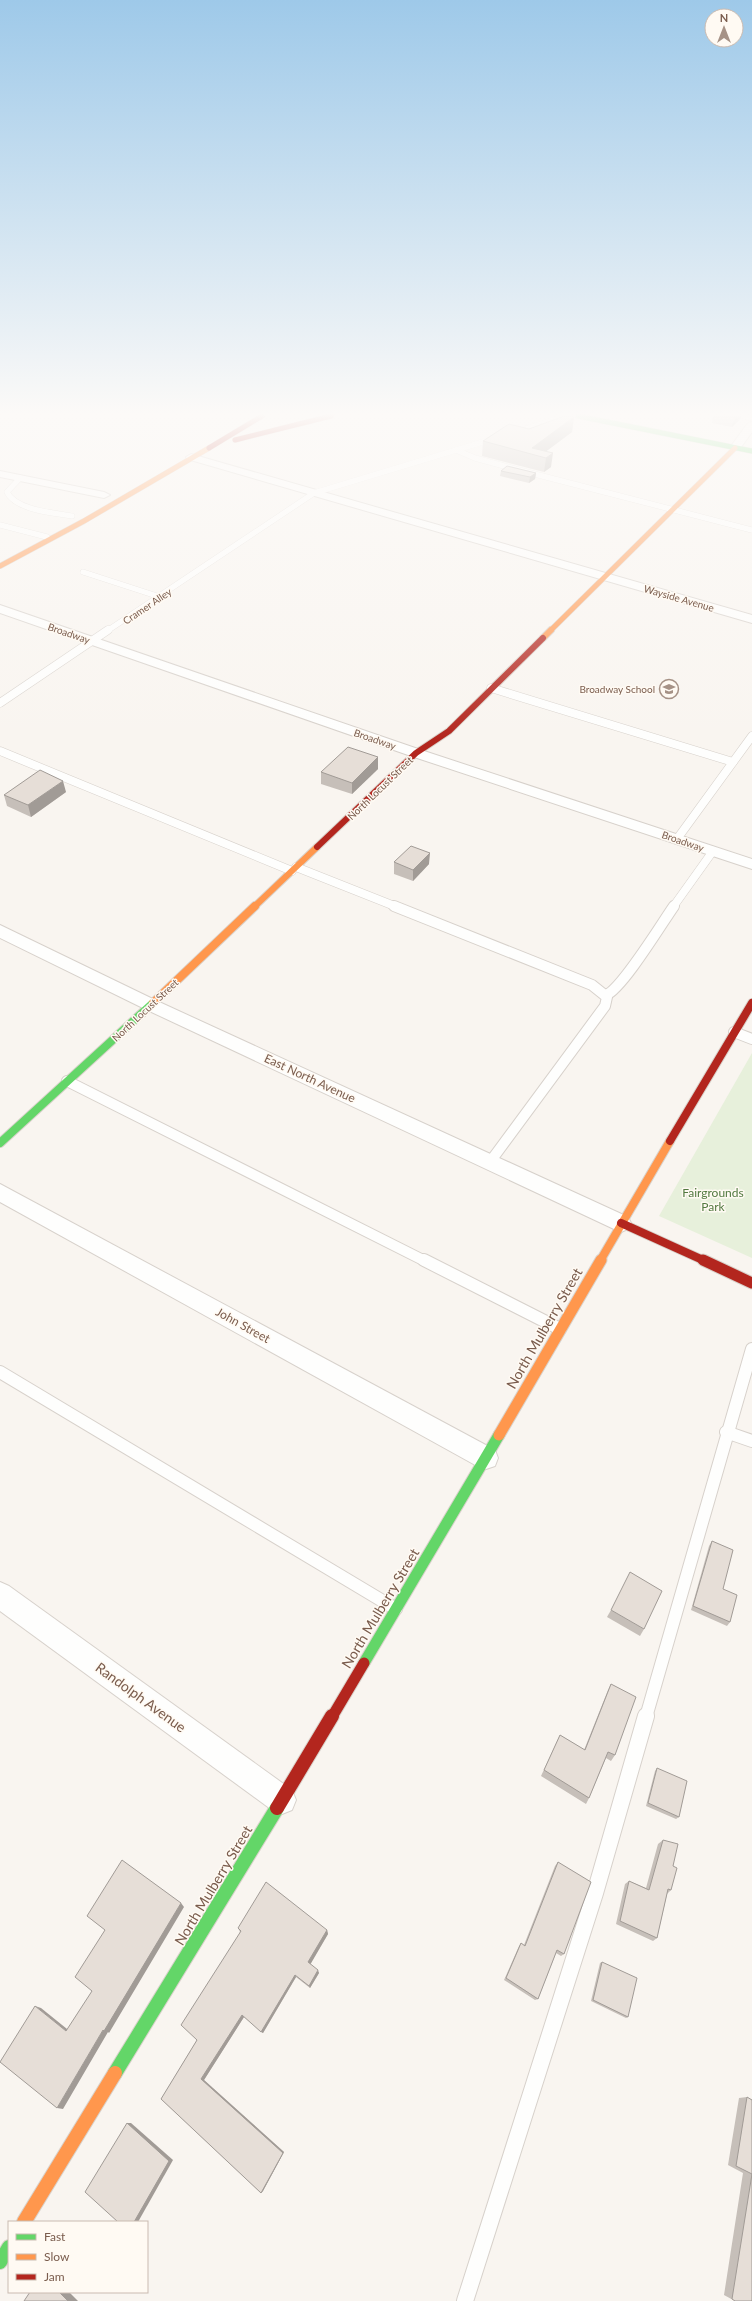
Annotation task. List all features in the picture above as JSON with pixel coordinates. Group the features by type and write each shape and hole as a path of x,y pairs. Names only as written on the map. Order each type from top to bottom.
{"main road":[{"path":"39,544 64,523"},
{"path":"0,566 79,523"},
{"name":"North Locust Street","path":"0,1143 151,1005 416,753 449,731 660,523"},
{"name":"North Mulberry Street","path":"25,2221 282,1800 486,1458 621,1222 752,1003"},
{"path":"621,1222 752,1283"},
{"path":"0,2262 8,2249"}],"street":[{"name":"Wayside Avenue","path":"421,523 752,619"},
{"name":"Broadway","path":"0,609 416,753 752,864"},
{"name":"East North Avenue","path":"0,931 151,1005 621,1222"},
{"name":"John Street","path":"0,1192 486,1458"},
{"name":"Randolph Avenue","path":"0,1595 282,1800"}],"lane":[{"name":"Cramer Alley","path":"0,703 269,523"},
{"path":"724,523 752,530"},
{"path":"0,525 47,537"},
{"path":"83,572 160,597"},
{"path":"491,688 733,762"},
{"path":"677,839 752,736"},
{"path":"0,751 294,869 592,985 606,995"},
{"path":"606,995 611,993 621,981 713,851"},
{"path":"490,1162 604,1006 606,995"},
{"path":"734,1032 752,1039"},
{"path":"68,1081 560,1329"},
{"path":"465,2301 595,1893 726,1432 752,1349"},
{"path":"0,1372 396,1609"},
{"path":"726,1432 752,1442"}],"green space":[{"name":"Fairgrounds Park","path":"752,1053 752,1258 659,1216"}],"building":[{"path":"348,747 378,757 352,783 321,772"},
{"path":"40,770 63,781 28,805 4,795"},
{"path":"411,846 430,853 413,870 394,862"},
{"path":"712,1541 733,1550 723,1589 737,1595 730,1622 693,1606"},
{"path":"630,1572 662,1591 644,1629 611,1610"},
{"path":"611,1684 636,1697 615,1755 608,1752 589,1798 544,1770 560,1735 585,1750"},
{"path":"657,1768 687,1781 679,1817 648,1803"},
{"path":"663,1840 678,1844 673,1866 677,1868 671,1890 668,1889 657,1938 620,1921 629,1881 649,1890"},
{"path":"122,1860 181,1903 57,2108 0,2062 35,2006 66,2031 92,1991 75,1977 105,1930 87,1916"},
{"path":"558,1862 591,1882 564,1954 557,1950 538,1999 506,1978 521,1943 525,1946"},
{"path":"266,1882 327,1930 308,1962 318,1970 309,1986 295,1975 261,2032 242,2015 201,2079 283,2153 261,2193 161,2099 197,2040 181,2025 241,1931 238,1928"},
{"path":"602,1962 637,1978 628,2017 593,2000"},
{"path":"747,2097 752,2100 752,2174 736,2166"},
{"path":"127,2123 169,2161 135,2221 117,2221 85,2192"},
{"path":"752,2174 752,2301 735,2301 732,2299"},
{"path":"29,2293 60,2293 68,2301 24,2301"}],"traffic: fast":[{"path":"0,1143 153,1003"},
{"path":"364,1663 499,1435"},
{"path":"115,2073 277,1808"},
{"path":"0,2262 8,2249"}],"traffic: slow":[{"path":"0,566 80,523"},
{"path":"543,638 659,523"},
{"path":"153,1003 317,847"},
{"path":"499,1435 670,1141"},
{"path":"25,2221 115,2073"}],"traffic: jam":[{"path":"317,847 416,753 449,731 543,638"},
{"path":"670,1141 752,1003"},
{"path":"621,1223 752,1283"},
{"path":"277,1808 364,1663"}],"place":[{"name":"Broadway School","path":"669,689"}]}
